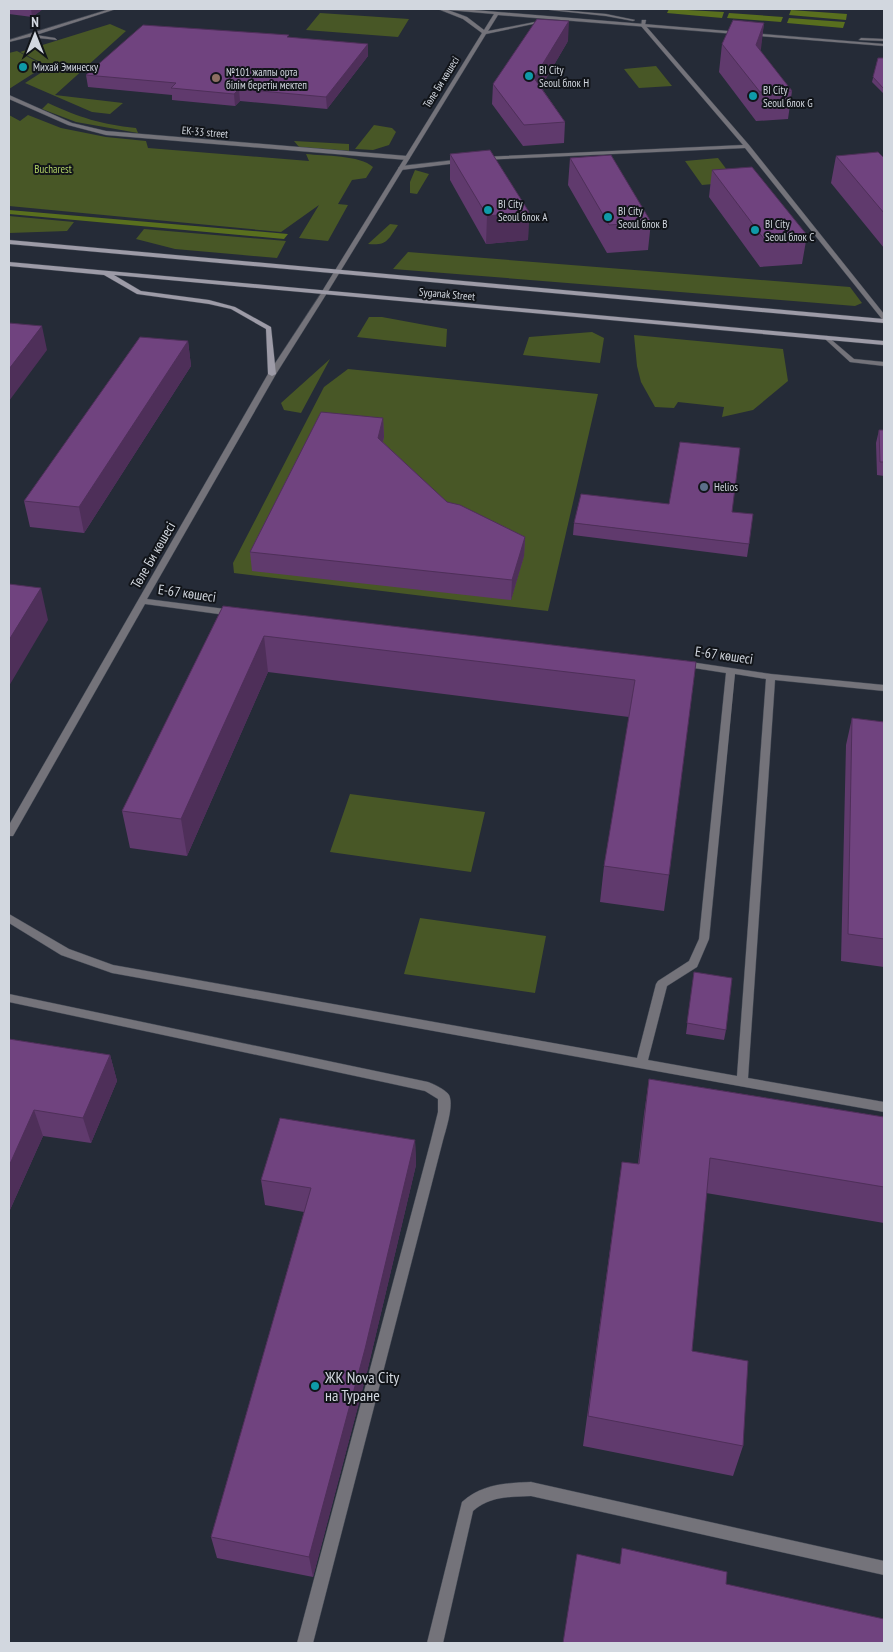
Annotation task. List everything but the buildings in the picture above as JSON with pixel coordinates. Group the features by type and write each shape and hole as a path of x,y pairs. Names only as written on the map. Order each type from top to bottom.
{"main road":[{"name":"Syganak Street","path":"9,242 884,319"},
{"name":"Syganak Street","path":"9,264 884,343"},
{"path":"104,273 139,293 209,302 233,308 269,328 272,374"}],"street":[{"path":"9,41 114,9"},
{"path":"440,9 465,18 485,32 558,18"},
{"path":"448,9 498,10 633,20"},
{"path":"550,9 606,15 643,23 884,45"},
{"path":"498,10 558,18 884,40"},
{"name":"Төле Би көшесі","path":"9,832 272,374 498,10"},
{"path":"643,23 747,146 884,319"},
{"path":"28,36 55,39"},
{"name":"EK-33 street","path":"9,97 70,124 106,133 407,158"},
{"path":"401,168 490,158 747,146"},
{"path":"827,338 852,361 884,364"},
{"name":"Е-67 көшесі","path":"142,601 245,615"},
{"name":"Е-67 көшесі","path":"671,663 884,688"},
{"path":"642,1063 656,1000 662,984 693,964 704,938 731,670"},
{"path":"742,1081 771,676"},
{"path":"9,918 65,952 112,969 884,1107"},
{"path":"9,998 393,1079 428,1087 444,1097 444,1112 437,1140 305,1643"},
{"path":"435,1643 468,1507 477,1497 493,1491 530,1489 884,1568"}],"green space":[{"path":"669,9 724,12 722,18 667,13"},
{"path":"791,10 847,14 846,20 789,15"},
{"path":"320,13 409,19 398,37 306,30"},
{"path":"729,13 783,17 781,22 727,18"},
{"path":"789,18 845,22 843,28 787,23"},
{"path":"110,24 126,31 55,95 123,103 110,114 92,112 25,83 50,67 20,52"},
{"path":"17,51 45,66 9,89 9,53"},
{"path":"656,66 672,86 639,88 624,69"},
{"path":"48,103 91,120 136,128 138,133 76,122 42,109"},
{"name":"Bucharest","path":"9,115 20,121 28,115 61,128 106,137 146,141 148,148 309,161 306,154 332,156 360,160 373,167 366,178 352,180 338,204 348,205 328,241 299,238 319,205 281,232 9,206"},
{"path":"374,125 392,128 396,132 389,145 373,150 355,149"},
{"path":"294,141 349,144 349,151 299,147"},
{"path":"718,158 736,182 702,185 685,161"},
{"path":"415,170 429,174 417,194 410,193 410,182"},
{"path":"9,210 288,234 284,239 9,214"},
{"path":"9,216 74,222 67,231 9,233"},
{"path":"390,224 398,225 386,241 379,244 368,244"},
{"path":"144,229 286,241 277,258 175,249 136,239"},
{"path":"408,252 850,287 862,303 855,306 393,269"},
{"path":"369,317 382,317 447,329 446,347 357,337"},
{"path":"592,332 604,338 600,363 523,355 529,337"},
{"path":"634,335 783,349 788,381 753,410 722,417 724,407 678,402 674,408 655,407 641,382 637,366"},
{"path":"330,359 301,413 284,410 281,403"},
{"path":"348,369 598,394 548,611 234,573 233,563 324,387"},
{"path":"350,794 485,812 471,872 330,852"},
{"path":"420,918 546,936 535,993 404,974"}],"place":[{"name":"Михай Эминеску","path":"23,67"},
{"name":"BI City Seoul блок H","path":"529,76"},
{"name":"№101 жалпы орта білім беретін мектеп","path":"216,78"},
{"name":"BI City Seoul блок G","path":"753,96"},
{"name":"BI City Seoul блок A","path":"488,210"},
{"name":"BI City Seoul блок B","path":"608,217"},
{"name":"BI City Seoul блок C","path":"755,230"},
{"name":"Helios","path":"704,487"},
{"name":"ЖК Nova City на Туране","path":"315,1386"}]}
